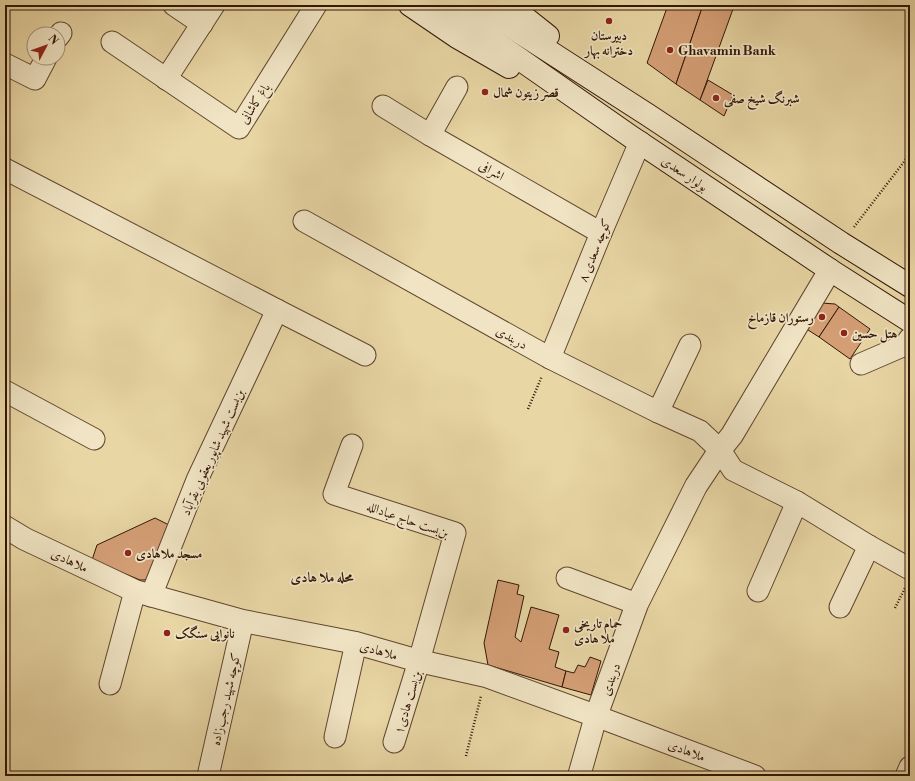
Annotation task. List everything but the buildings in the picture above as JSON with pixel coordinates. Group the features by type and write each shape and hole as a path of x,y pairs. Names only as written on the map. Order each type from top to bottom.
{"main road":[{"path":"410,5 457,37 635,139"},
{"path":"442,5 470,13 648,115 841,243 910,286"},
{"path":"508,5 648,115"},
{"name":"بولوار سعدی","path":"470,13 635,139 830,270 910,321"},
{"name":"دربندی","path":"579,776 596,716 637,604 696,486 732,435 830,270"},
{"name":"ملاهادی","path":"5,527 25,539 143,594 243,621 356,643 419,661 486,676 596,716"}],"street":[{"path":"174,5 202,24"},
{"path":"166,79 214,5"},
{"name":"باغ کاشانی","path":"112,42 239,128 316,5"},
{"path":"5,64 35,79 42,66"},
{"path":"430,135 457,87"},
{"name":"اشرافی","path":"383,106 430,135 601,233"},
{"name":"کوچه سعدی ۸","path":"550,358 601,233 635,139"},
{"path":"5,169 364,355"},
{"name":"دربندی","path":"304,221 550,358 658,412 700,431 720,450 733,470 797,502 869,546 908,577"},
{"name":"بن‌بست شهید شاپور یعقوبی بقرآباد","path":"110,684 143,594 277,310"},
{"path":"861,364 905,345 910,338"},
{"path":"658,412 690,345"},
{"path":"5,391 94,439"},
{"name":"بن‌بست حاج عبادالله","path":"352,445 334,494 455,533 419,661"},
{"path":"758,591 797,502"},
{"path":"840,607 869,546"},
{"path":"567,578 637,604"},
{"name":"کوچه شهید رجب‌زاده","path":"208,776 243,621"},
{"path":"335,737 356,643"},
{"name":"بن‌بست هادی۱","path":"394,742 419,661"},
{"name":"ملاهادی","path":"596,716 755,776"},
{"path":"906,776 910,767"}],"path":[{"path":"841,243 910,154"},
{"path":"528,409 550,358"},
{"path":"895,608 908,577"},
{"path":"466,756 486,676"}],"place":[{"name":"دبیرستان دخترانه بهار","path":"609,21"},
{"name":"Ghavamin Bank","path":"670,50"},
{"name":"قصر زیتون شمال","path":"485,92"},
{"name":"شبرنگ شیخ صفی","path":"716,98"},
{"name":"رستوران قازماخ","path":"822,317"},
{"name":"هتل حسین","path":"844,333"},
{"name":"مسجد ملاهادی","path":"128,553"},
{"name":"حمام تاریخی ملا هادی","path":"566,630"},
{"name":"نانوایی سنگک","path":"167,633"}],"district":[{"name":"محله ملا هادی","path":"322,577"}]}
